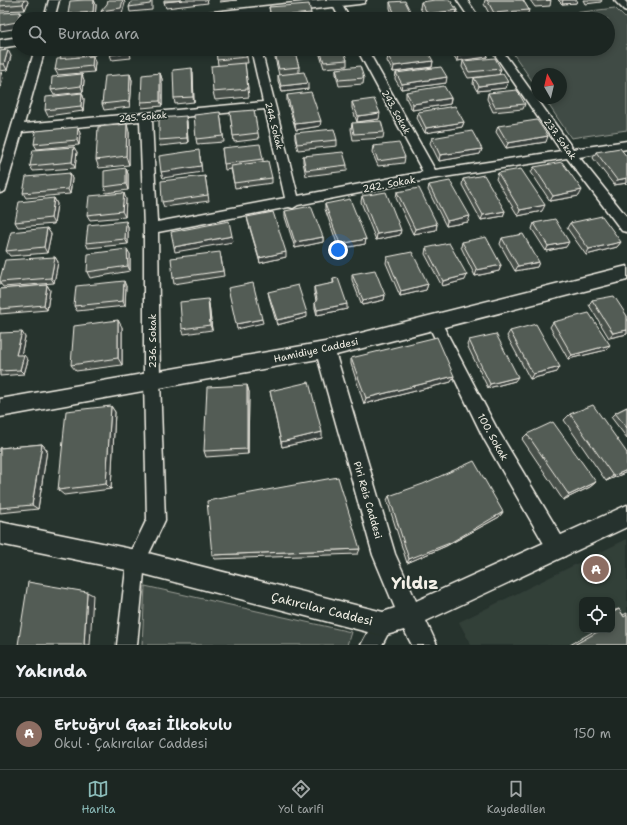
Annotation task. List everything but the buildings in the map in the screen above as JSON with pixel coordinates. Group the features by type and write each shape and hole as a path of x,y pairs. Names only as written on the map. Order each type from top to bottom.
{"main road":[{"path":"263,12 313,2 359,0"},
{"path":"0,44 12,42"}],"street":[{"path":"51,12 54,0"},
{"path":"462,0 470,12"},
{"path":"620,0 627,8"},
{"path":"336,2 341,12"},
{"path":"0,188 38,56"},
{"name":"244. Sokak","path":"258,56 293,203"},
{"name":"243. Sokak","path":"366,56 431,175"},
{"name":"237. Sokak","path":"501,56 570,154 627,227"},
{"name":"245. Sokak","path":"17,129 269,105"},
{"name":"236. Sokak","path":"136,561 156,520 152,380 152,228 146,116"},
{"name":"242. Sokak","path":"152,228 293,203 431,175 627,145"},
{"name":"Hamidiye Caddesi","path":"0,408 325,350 627,274"},
{"name":"100. Sokak","path":"434,322 490,433 558,549"},
{"name":"Piri Reis Caddesi","path":"325,350 384,555 410,616 425,645"},
{"name":"Çakırcılar Caddesi","path":"0,533 136,561 383,624 410,616 627,516"},
{"path":"128,645 136,561"},
{"path":"371,645 383,624"}],"shaded area":[{"path":"615,8 627,20 627,130 571,138 548,104 567,104 567,68 531,68 531,79 515,56 615,56 615,12 582,12"},
{"path":"627,539 627,645 471,645 459,622"},
{"path":"145,586 351,632 347,645 142,645"}],"place":[{"name":"Ertuğrul Gazi İlkokulu","path":"596,569"}],"district":[{"name":"Yıldız","path":"415,583"}]}
